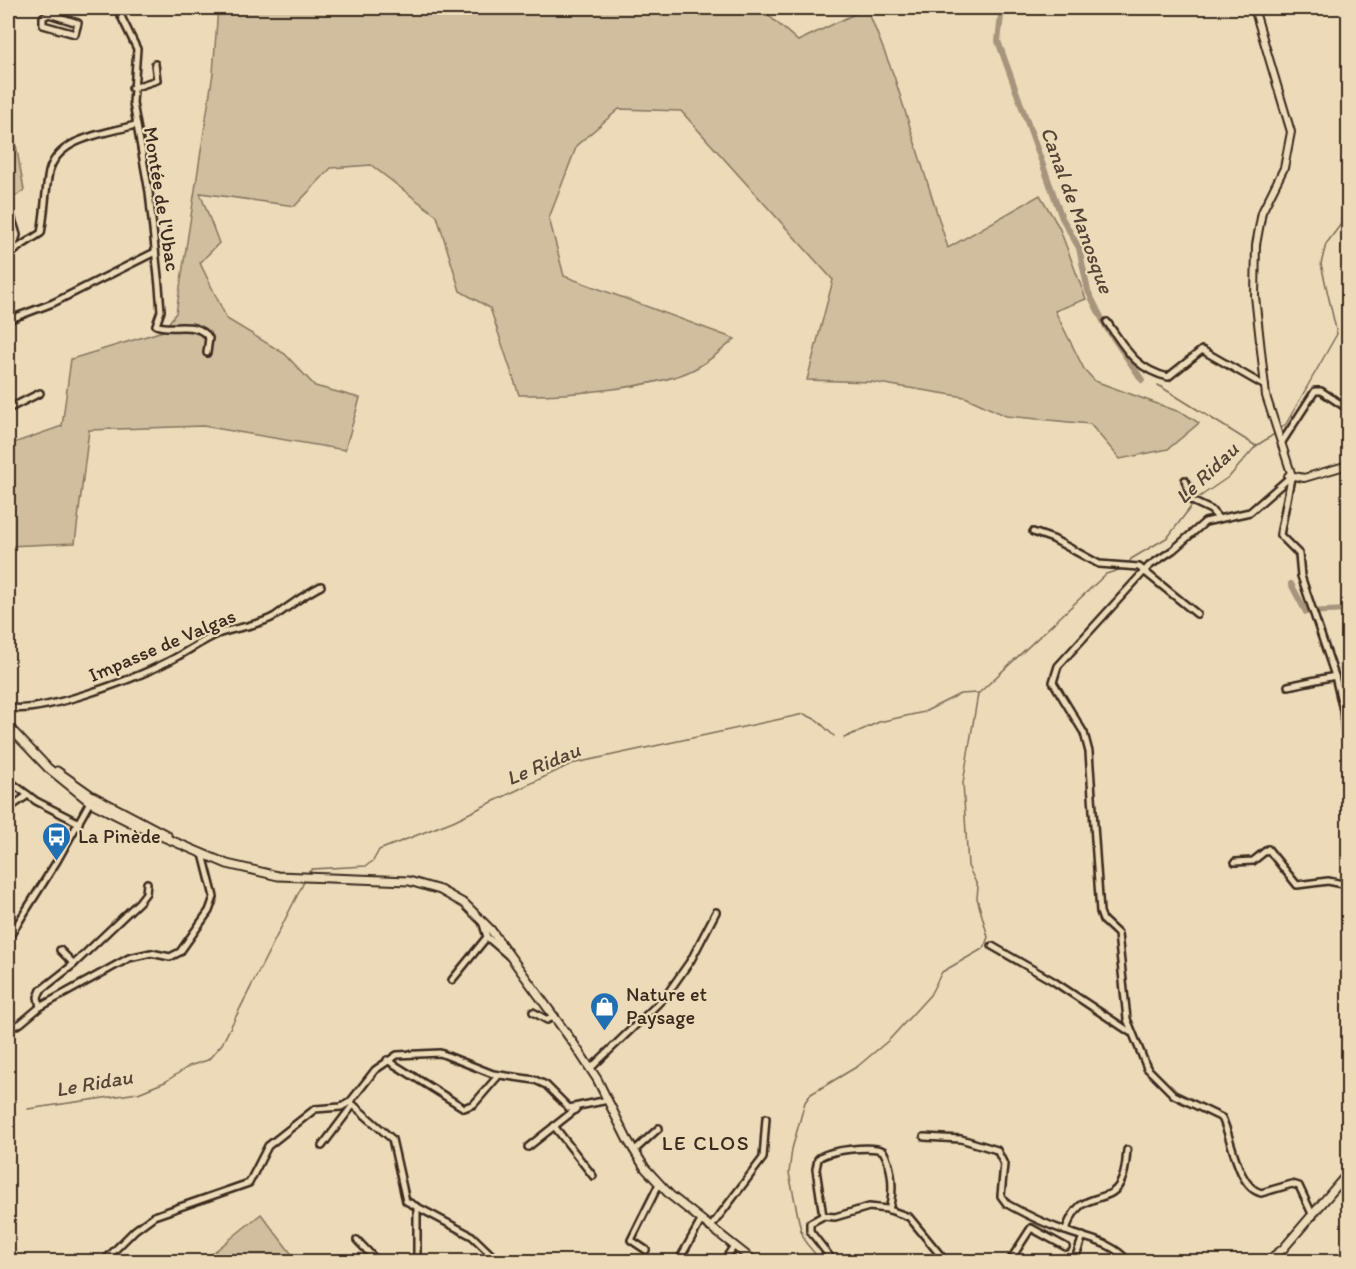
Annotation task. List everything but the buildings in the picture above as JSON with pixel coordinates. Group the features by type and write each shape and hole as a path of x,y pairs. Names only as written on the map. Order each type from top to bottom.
{"main road":[{"path":"8,726 62,781 142,828 182,844"},
{"path":"34,752 91,798 182,844 238,868 264,874 392,878 417,883 453,896 482,919 555,1016 591,1068 634,1151 659,1184 701,1221 755,1262"},
{"path":"1266,1262 1283,1249 1348,1173"}],"street":[{"path":"60,17 64,8"},
{"name":"Montée de l'Ubac","path":"117,8 137,47 132,88 135,125 148,192 161,308 156,326 183,326 202,332 209,338 207,353"},
{"path":"1254,8 1290,123 1292,140 1284,168 1262,212 1256,244 1255,296 1265,386 1291,476 1280,532 1281,537 1298,553 1301,576 1335,676 1342,710 1348,765"},
{"path":"45,14 60,17 78,23 75,34 42,23 45,14"},
{"path":"132,88 157,80 155,64"},
{"path":"8,254 41,233 50,171 59,151 71,144 135,125"},
{"path":"8,206 17,236 14,245 16,250"},
{"path":"8,320 53,303 155,252"},
{"path":"1107,322 1138,364 1151,373 1168,377 1202,350 1265,386"},
{"path":"1279,435 1315,391 1322,392 1348,409"},
{"path":"8,409 40,393"},
{"path":"1313,1216 1299,1186 1292,1184 1261,1193 1248,1186 1241,1174 1222,1118 1177,1097 1158,1082 1147,1068 1131,1032 1125,1010 1119,937 1116,931 1103,920 1100,912 1095,809 1087,743 1055,687 1054,675 1058,666 1144,570 1173,550 1198,526 1250,512 1291,476 1311,476 1348,465"},
{"path":"1185,480 1194,502 1211,510 1219,519"},
{"path":"1033,532 1055,540 1099,564 1125,564 1144,570 1197,614"},
{"name":"Impasse de Valgas","path":"8,708 28,709 47,706 134,677 166,663 216,635 273,617 293,601 321,586"},
{"path":"1287,686 1335,676"},
{"path":"8,780 28,795 79,823"},
{"path":"8,809 28,795"},
{"path":"8,939 79,823 91,798"},
{"path":"1235,862 1253,861 1268,849 1297,885 1328,882 1348,885"},
{"path":"8,1029 18,1025 40,1007 136,955 151,953 170,957 180,952 209,911 214,897 203,854"},
{"path":"40,1007 40,992 74,964 144,897 147,883"},
{"path":"591,1068 665,997 691,960 716,912"},
{"path":"482,919 487,937 502,953 513,959"},
{"path":"452,980 487,937"},
{"path":"992,946 1053,981 1131,1032"},
{"path":"60,950 74,964"},
{"path":"534,1012 548,1020 555,1016"},
{"path":"322,1146 370,1074 387,1060 403,1054 440,1053 499,1076 541,1083 566,1107 576,1109"},
{"path":"387,1060 464,1108 474,1104 499,1076"},
{"path":"528,1147 576,1109 608,1100"},
{"path":"352,1104 392,1139 402,1192 406,1201 417,1209 472,1236 499,1262"},
{"path":"103,1262 135,1230 154,1216 249,1183 268,1146 315,1109 352,1104"},
{"path":"710,1228 763,1158 766,1118"},
{"path":"554,1126 593,1176"},
{"path":"634,1151 658,1128"},
{"path":"924,1137 961,1139 997,1150 1003,1160 1001,1192 1004,1200 1035,1219 1114,1247 1129,1262"},
{"path":"823,1216 816,1169 818,1159 830,1152 874,1148 883,1151 887,1160 892,1190 889,1210"},
{"path":"1065,1231 1073,1214 1080,1206 1108,1197 1117,1188 1124,1176 1127,1150"},
{"path":"646,1250 631,1240 659,1184"},
{"path":"834,1262 808,1228 813,1220 869,1207 889,1210 911,1220 946,1262"},
{"path":"417,1209 417,1262"},
{"path":"678,1262 701,1221"},
{"path":"1008,1262 1031,1228 1066,1247"},
{"path":"1074,1262 1083,1236"},
{"path":"357,1240 378,1262"},
{"path":"723,1262 734,1246"}],"shaded area":[{"path":"218,8 760,8 798,41 867,8 894,76 948,248 1040,195 1059,227 1086,299 1055,311 1084,369 1095,381 1185,414 1199,423 1168,449 1120,459 1090,424 1006,416 965,397 872,382 807,380 833,280 681,111 619,109 577,145 549,218 564,276 735,339 708,361 682,374 637,385 585,392 519,395 490,308 460,291 437,216 371,165 331,168 295,206 200,193 219,243 200,263 227,319 285,354 315,386 360,398 345,450 203,426 89,430 75,543 8,546 8,445 62,426 71,359 163,331 176,313 213,73"},
{"path":"12,122 24,190 8,202 8,127"},
{"path":"261,1214 297,1261 203,1261"}],"waterway":[{"name":"Canal de Manosque","path":"1002,8 998,41 1062,218 1079,248 1088,291 1106,327 1142,380"},
{"name":"Le Ridau","path":"1280,429 1286,424 1337,334 1321,264 1326,244 1341,224 1344,189 1348,181"},
{"path":"1158,385 1256,446"},
{"name":"Le Ridau","path":"1195,500 1230,476 1256,446 1276,433"},
{"name":"Le Ridau","path":"1128,565 1131,559 1168,537 1193,504"},
{"name":"Le Ridau","path":"979,693 1106,574 1125,568"},
{"name":"Canal de Manosque","path":"1291,584 1306,612 1348,610"},
{"name":"Le Ridau","path":"844,738 879,722 924,712 960,694 978,693"},
{"path":"822,1262 806,1243 801,1231 789,1173 792,1149 805,1102 811,1094 858,1066 889,1040 930,995 942,972 984,948 988,937 977,898 978,887 968,866 963,783 978,694"},
{"name":"Le Ridau","path":"307,874 312,869 366,866 373,861 379,850 453,821 571,764 804,714 817,720 834,736"},
{"path":"8,784 23,794"},
{"name":"Le Ridau","path":"28,1109 138,1093 165,1082 189,1066 208,1060 222,1044 304,882"}],"place":[{"name":"La Pinède","path":"57,862"},
{"name":"Nature et Paysage","path":"605,1032"}],"district":[{"name":"LE CLOS","path":"706,1143"}]}
